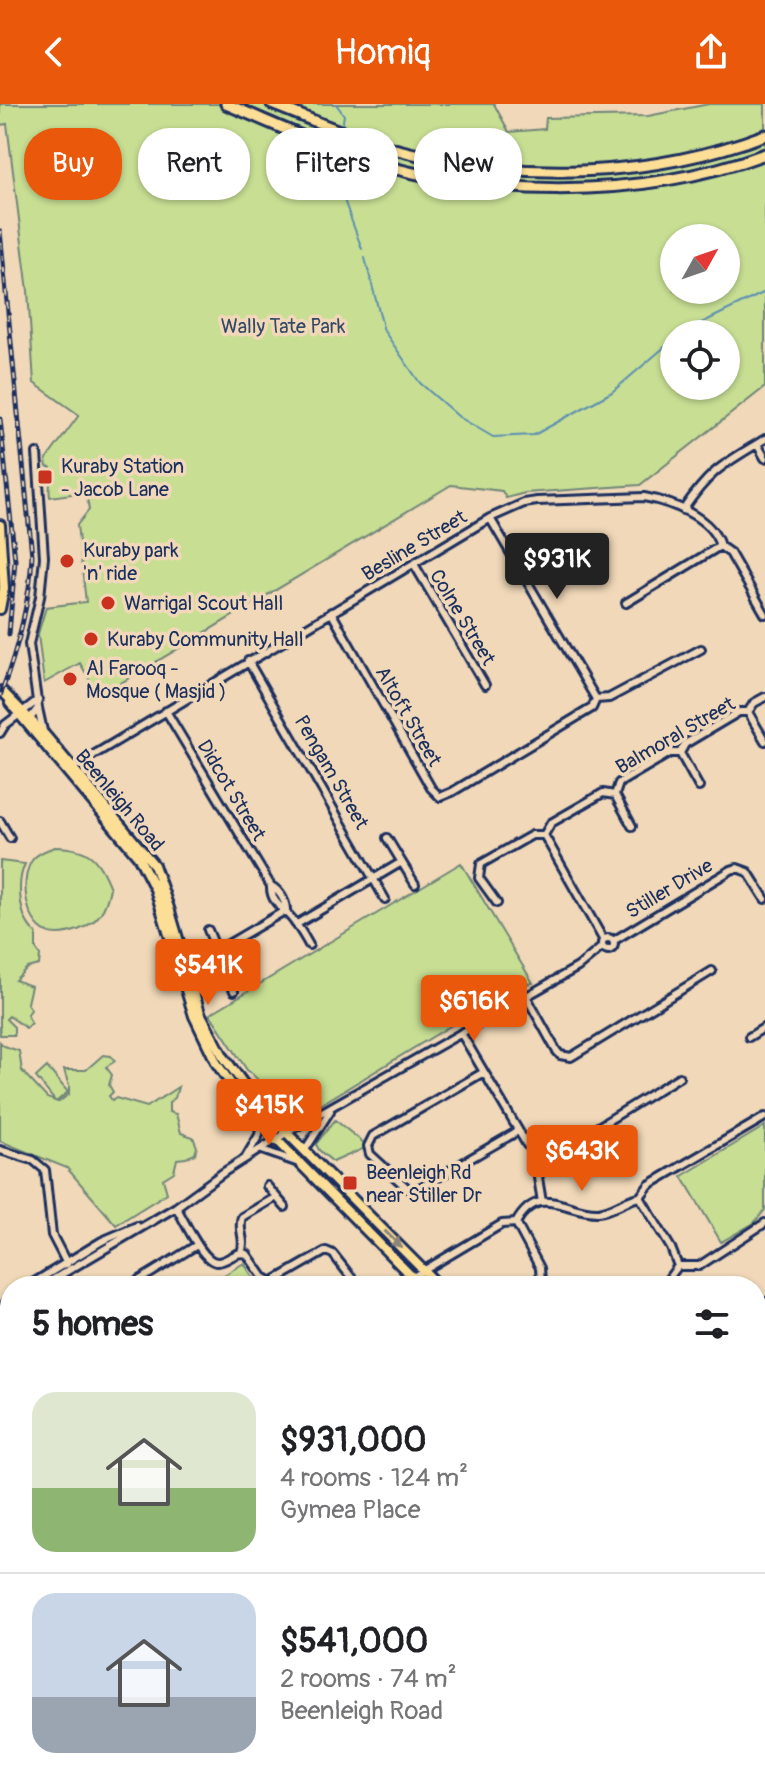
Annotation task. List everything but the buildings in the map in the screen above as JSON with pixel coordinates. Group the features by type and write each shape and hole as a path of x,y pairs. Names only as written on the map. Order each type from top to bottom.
{"highway":[{"path":"226,104 352,156 449,179 542,188 583,189 695,174 765,154"},
{"path":"272,104 359,139 461,164 584,171 668,161 765,135"}],"main road":[{"path":"0,525 4,588 0,609"},
{"name":"Beenleigh Road","path":"1,690 154,865 200,1013 242,1082 287,1133 431,1276"},
{"name":"Beenleigh Road","path":"20,713 45,735 121,832 148,874 194,1016 217,1064 261,1123 412,1276"}],"street":[{"path":"683,510 703,480 765,439"},
{"path":"757,444 765,458"},
{"path":"37,453 44,557 40,597 29,644 40,727 45,735"},
{"name":"Besline Street","path":"70,770 490,518 524,503 644,497 683,510 717,535 720,546 730,553 765,614"},
{"path":"490,518 596,699 609,698 701,649"},
{"path":"626,603 720,546"},
{"name":"Colne Street","path":"414,564 485,685"},
{"name":"Altoft Street","path":"331,612 431,788 440,797 592,708 596,699"},
{"name":"Pengam Street","path":"248,661 385,899"},
{"name":"Balmoral Street","path":"497,903 479,878 481,864 532,835 544,835 551,823 603,793 615,795 619,783 670,753 680,753 685,744 739,712 748,712 754,703 765,697"},
{"path":"0,733 20,713 38,704"},
{"path":"30,719 38,704"},
{"name":"Didcot Street","path":"166,711 309,945"},
{"path":"748,712 765,741"},
{"path":"680,753 699,787"},
{"path":"615,795 632,826"},
{"path":"0,821 10,838"},
{"path":"59,1276 176,1207 287,1133 578,967 603,943 544,835"},
{"path":"387,838 415,884"},
{"path":"297,924 400,863"},
{"name":"Stiller Drive","path":"603,943 609,938 613,941 731,870 744,866 765,899"},
{"path":"218,950 286,910"},
{"path":"208,930 234,991"},
{"path":"526,996 556,1050 565,1057 571,1057 712,971"},
{"path":"749,1037 765,1027"},
{"path":"461,1033 527,1145"},
{"path":"484,1072 373,1136 368,1146 370,1154 407,1188 416,1190 518,1131"},
{"path":"542,1202 538,1178 546,1159 679,1077"},
{"path":"242,1082 273,1108 292,1118 304,1119 325,1112"},
{"path":"305,1150 332,1108"},
{"path":"414,1276 502,1224 516,1223 527,1209 542,1202 559,1202 597,1212 628,1198 640,1197 649,1185 765,1117"},
{"path":"244,1160 259,1135 261,1123"},
{"path":"0,1150 33,1160 45,1170 52,1235 67,1264"},
{"path":"262,1150 300,1163"},
{"path":"267,1186 285,1207"},
{"path":"241,1252 244,1241 240,1223 242,1217 276,1197"},
{"path":"640,1197 671,1248 678,1266"},
{"path":"176,1207 197,1245 215,1262 241,1252"},
{"path":"46,1276 121,1231 148,1222"},
{"path":"516,1223 540,1268 541,1276"},
{"path":"678,1266 699,1266 765,1223"},
{"path":"146,1276 197,1245"},
{"path":"285,1276 326,1251 333,1254 351,1276"},
{"path":"241,1252 251,1259 262,1276"},
{"path":"670,1276 678,1266"}],"green space":[{"name":"Wally Tate Park","path":"0,104 494,104 507,128 414,128 414,200 522,200 522,131 545,129 546,118 648,116 709,104 765,104 765,387 640,485 525,493 506,498 502,491 451,485 99,696 80,663 44,683 38,634 46,607 86,602 77,525 89,510 86,492 50,497 51,468 47,467 46,460 79,415 34,383 28,291 7,124 0,125"},
{"path":"55,847 76,849 91,856 110,888 104,908 96,919 78,930 58,934 47,932 34,919 25,888 33,859"},
{"path":"0,861 25,864 21,901 26,919 36,933 36,949 40,955 39,965 27,968 15,980 31,986 27,1003 31,1010 27,1015 31,1023 26,1028 9,1016 6,1019 14,1027 14,1035 0,1035"},
{"path":"461,863 533,983 518,985 313,1109 299,1111 281,1105 247,1070 210,1014"},
{"path":"0,1042 19,1051 22,1071 47,1098 55,1101 36,1077 47,1067 68,1092 59,1102 69,1094 64,1070 86,1070 103,1055 111,1056 115,1061 106,1067 112,1075 109,1085 113,1092 109,1096 112,1100 116,1098 147,1107 178,1087 175,1098 169,1102 169,1112 176,1114 181,1133 193,1137 197,1147 195,1154 177,1159 174,1172 163,1179 167,1193 116,1225 67,1168 0,1141"},
{"path":"335,1120 364,1143 365,1148 333,1162 316,1144"},
{"path":"765,1126 765,1210 754,1223 721,1242 682,1176"},
{"path":"244,1263 252,1276 223,1276"}],"waterway":[{"path":"336,104 344,115 342,128"},
{"path":"344,200 362,249"},
{"path":"365,258 384,331 420,383 459,417 493,437 534,435 612,392 660,351"},
{"path":"708,320 765,292"}],"railway":[{"path":"0,231 32,555 22,627 0,696"},
{"path":"0,419 15,560 9,634"}],"place":[{"name":"Kuraby Station - Jacob Lane","path":"45,477"},
{"name":"Kuraby park 'n' ride","path":"67,561"},
{"name":"Warrigal Scout Hall","path":"108,603"},
{"name":"Kuraby Community Hall","path":"91,639"},
{"name":"Al Farooq - Mosque ( Masjid )","path":"70,679"},
{"name":"Beenleigh Rd near Stiller Dr","path":"350,1183"}]}
